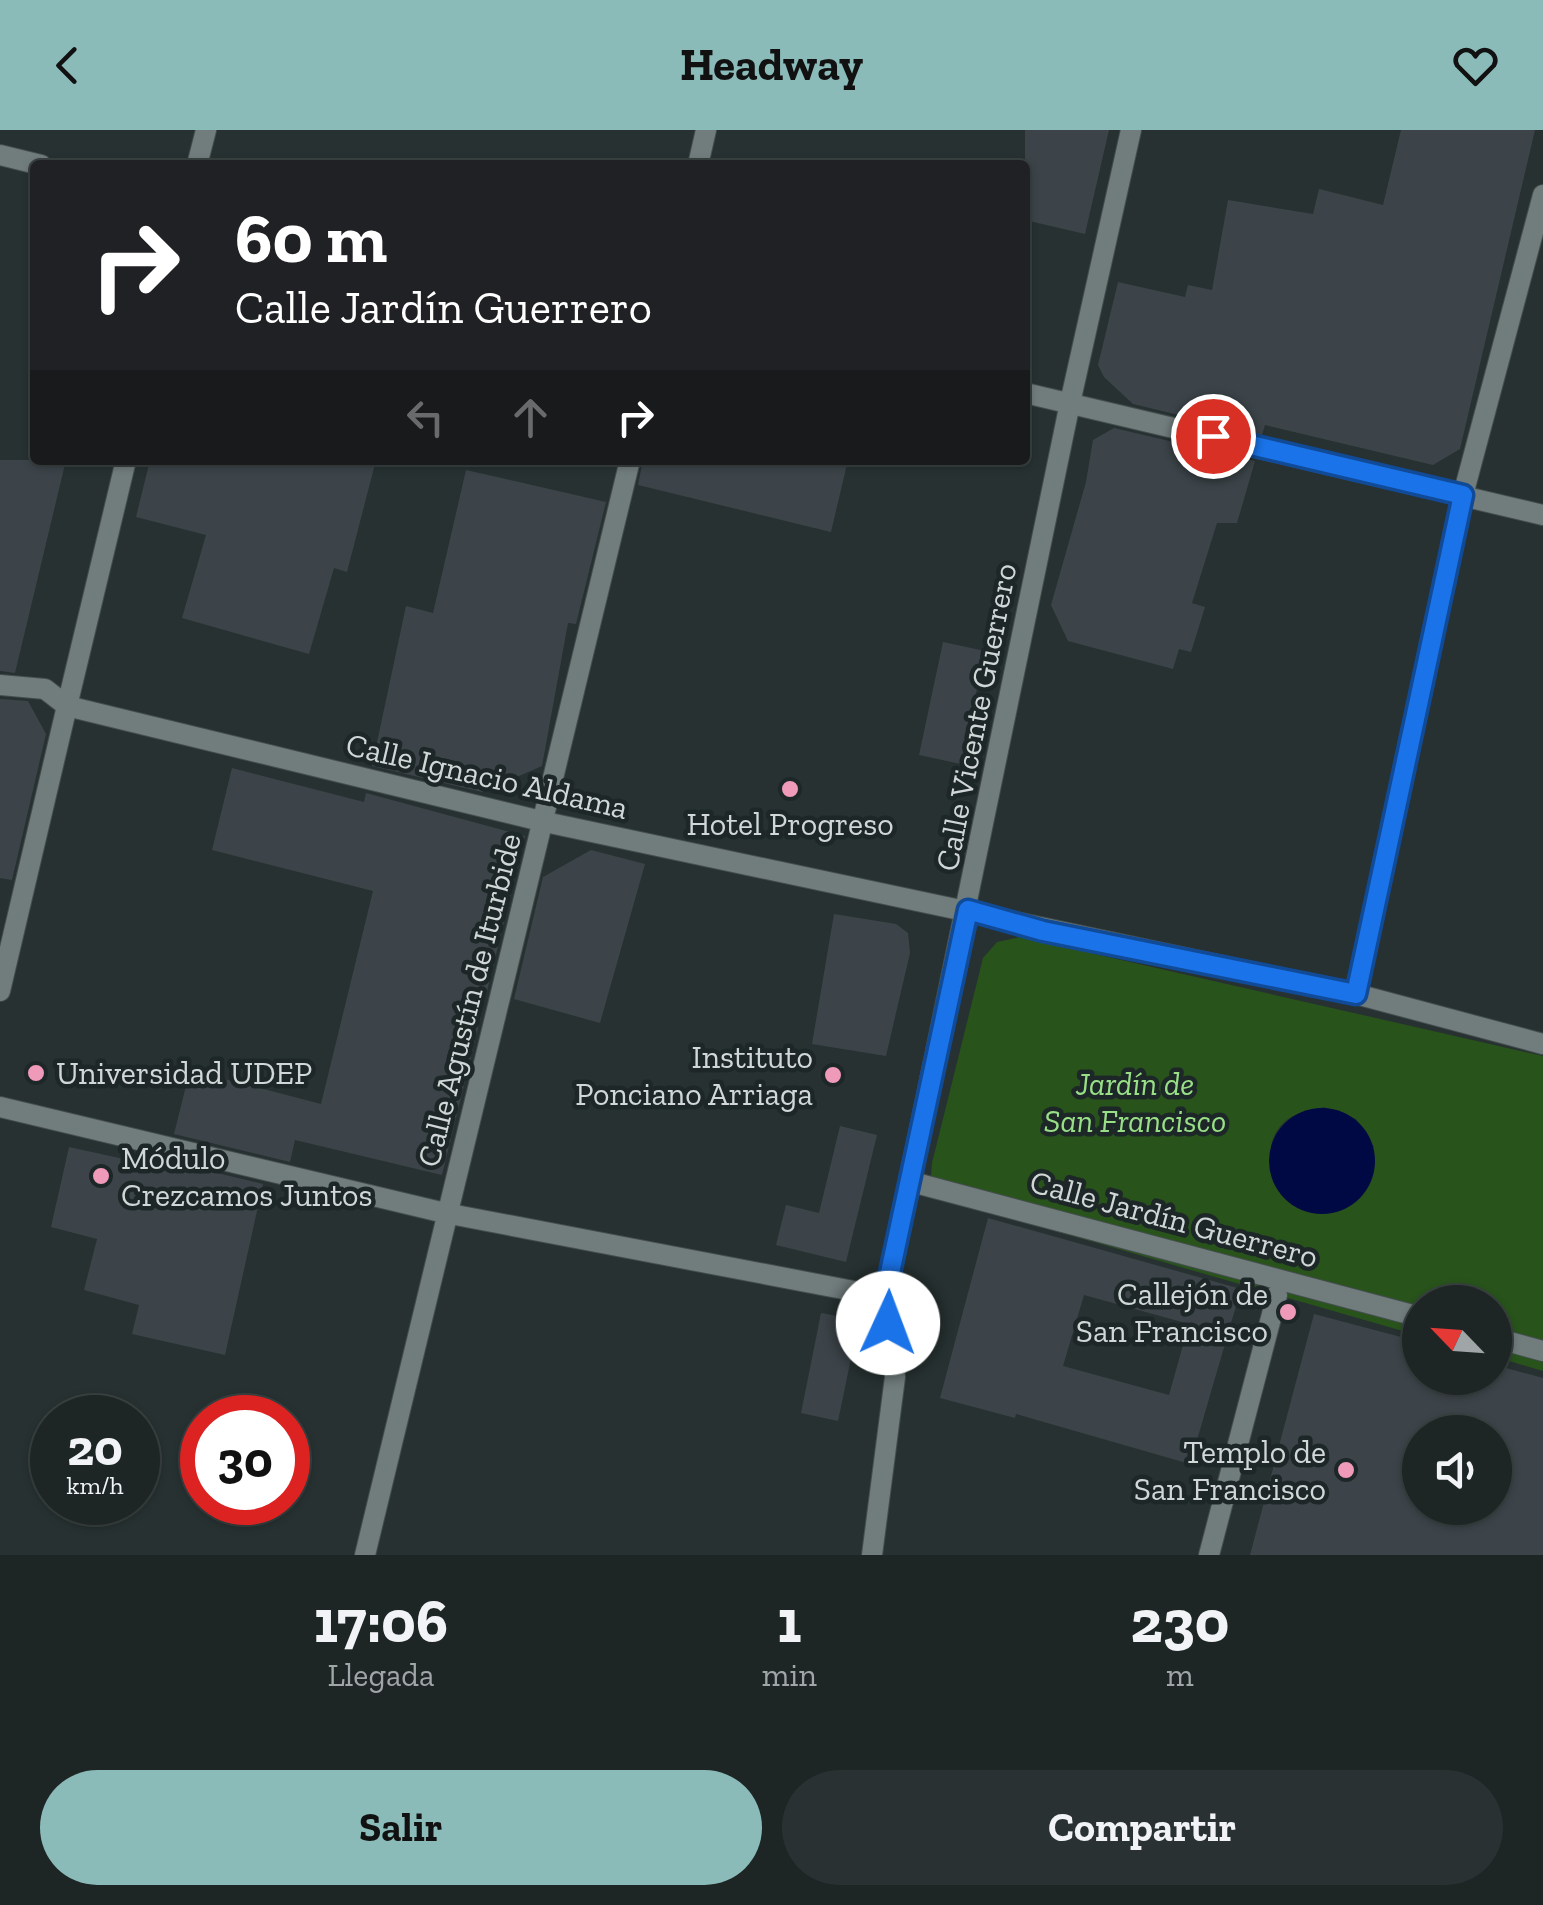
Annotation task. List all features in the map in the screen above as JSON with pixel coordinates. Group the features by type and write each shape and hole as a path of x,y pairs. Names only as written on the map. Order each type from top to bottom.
{"street":[{"path":"198,160 206,130"},
{"path":"699,160 706,130"},
{"name":"Calle Vicente Guerrero","path":"872,1555 895,1377 885,1296 912,1182 1070,403 1131,130"},
{"path":"0,155 30,162"},
{"path":"1356,994 1463,495 1543,195"},
{"path":"1030,394 1543,515"},
{"path":"0,991 125,465"},
{"name":"Calle Agustín de Iturbide","path":"365,1555 629,465"},
{"name":"Calle Ignacio Aldama","path":"0,685 45,688 67,706 545,822 968,910"},
{"path":"968,910 1043,931 1356,994 1543,1044"},
{"path":"0,1107 445,1213 885,1296"},
{"name":"Calle Jardín Guerrero","path":"912,1182 1402,1312"},
{"path":"1209,1555 1277,1295"},
{"path":"1512,1343 1543,1351"}],"green space":[{"name":"Jardín de San Francisco","path":"1020,937 1543,1056 1543,1371 1512,1362 1512,1285 1402,1285 1402,1331 948,1200 931,1176 932,1163 983,958 997,942","holes":["1324,1107 1356,1119 1374,1147 1293,1206 1273,1173 1271,1147 1282,1125 1293,1116"]}],"shaded area":[{"path":"1322,1108 1342,1112 1359,1124 1371,1141 1375,1161 1371,1181 1359,1198 1342,1210 1322,1214 1302,1210 1285,1198 1273,1181 1269,1161 1273,1141 1285,1124 1302,1112"}],"building":[{"path":"1025,130 1109,130 1085,234 1030,221 1030,160 1025,160"},
{"path":"1401,130 1535,130 1460,449 1433,465 1265,425 1262,435 1133,404 1104,377 1098,365 1118,282 1185,297 1188,285 1212,290 1228,200 1313,214 1319,189 1383,205"},
{"path":"1114,428 1255,461 1237,523 1217,523 1192,603 1205,607 1191,652 1179,649 1173,669 1068,641 1051,605 1086,482 1093,440"},
{"path":"0,460 65,465 15,673 0,671"},
{"path":"149,465 375,465 347,572 334,568 309,654 182,618 206,535 136,517"},
{"path":"642,465 847,465 831,532 638,485"},
{"path":"466,470 606,502 576,624 568,623 542,766 482,792 372,766 406,606 433,613"},
{"path":"943,642 985,651 961,764 919,755"},
{"path":"0,699 28,701 46,734 12,880 0,878"},
{"path":"232,768 364,802 366,793 525,836 442,1175 295,1140 290,1162 174,1134 190,1070 321,1104 373,891 212,850"},
{"path":"591,850 645,864 600,1023 514,999 543,877"},
{"path":"834,914 896,924 908,933 910,953 886,1056 812,1044"},
{"path":"840,1126 877,1135 846,1262 776,1245 786,1205 819,1213"},
{"path":"69,1147 165,1168 167,1161 263,1184 225,1355 132,1334 139,1305 84,1290 97,1239 51,1227"},
{"path":"988,1218 1241,1289 1190,1464 1016,1414 1015,1418 940,1398","holes":["1084,1295 1189,1324 1169,1395 1063,1366"]},
{"path":"821,1313 859,1320 838,1421 801,1413"},
{"name":"Templo de San Francisco","path":"1314,1314 1402,1337 1402,1395 1512,1395 1512,1370 1543,1378 1543,1555 1250,1555"}],"place":[{"name":"Hotel Progreso","path":"790,789"},
{"name":"Universidad UDEP","path":"36,1073"},
{"name":"Instituto Ponciano Arriaga","path":"833,1075"},
{"name":"Módulo Crezcamos Juntos","path":"101,1176"},
{"name":"Callejón de San Francisco","path":"1288,1312"},
{"name":"Templo de San Francisco","path":"1346,1470"}],"route":[{"path":"888,1323 885,1296 968,910 1043,931 1356,994 1463,495 1213,436"}]}
